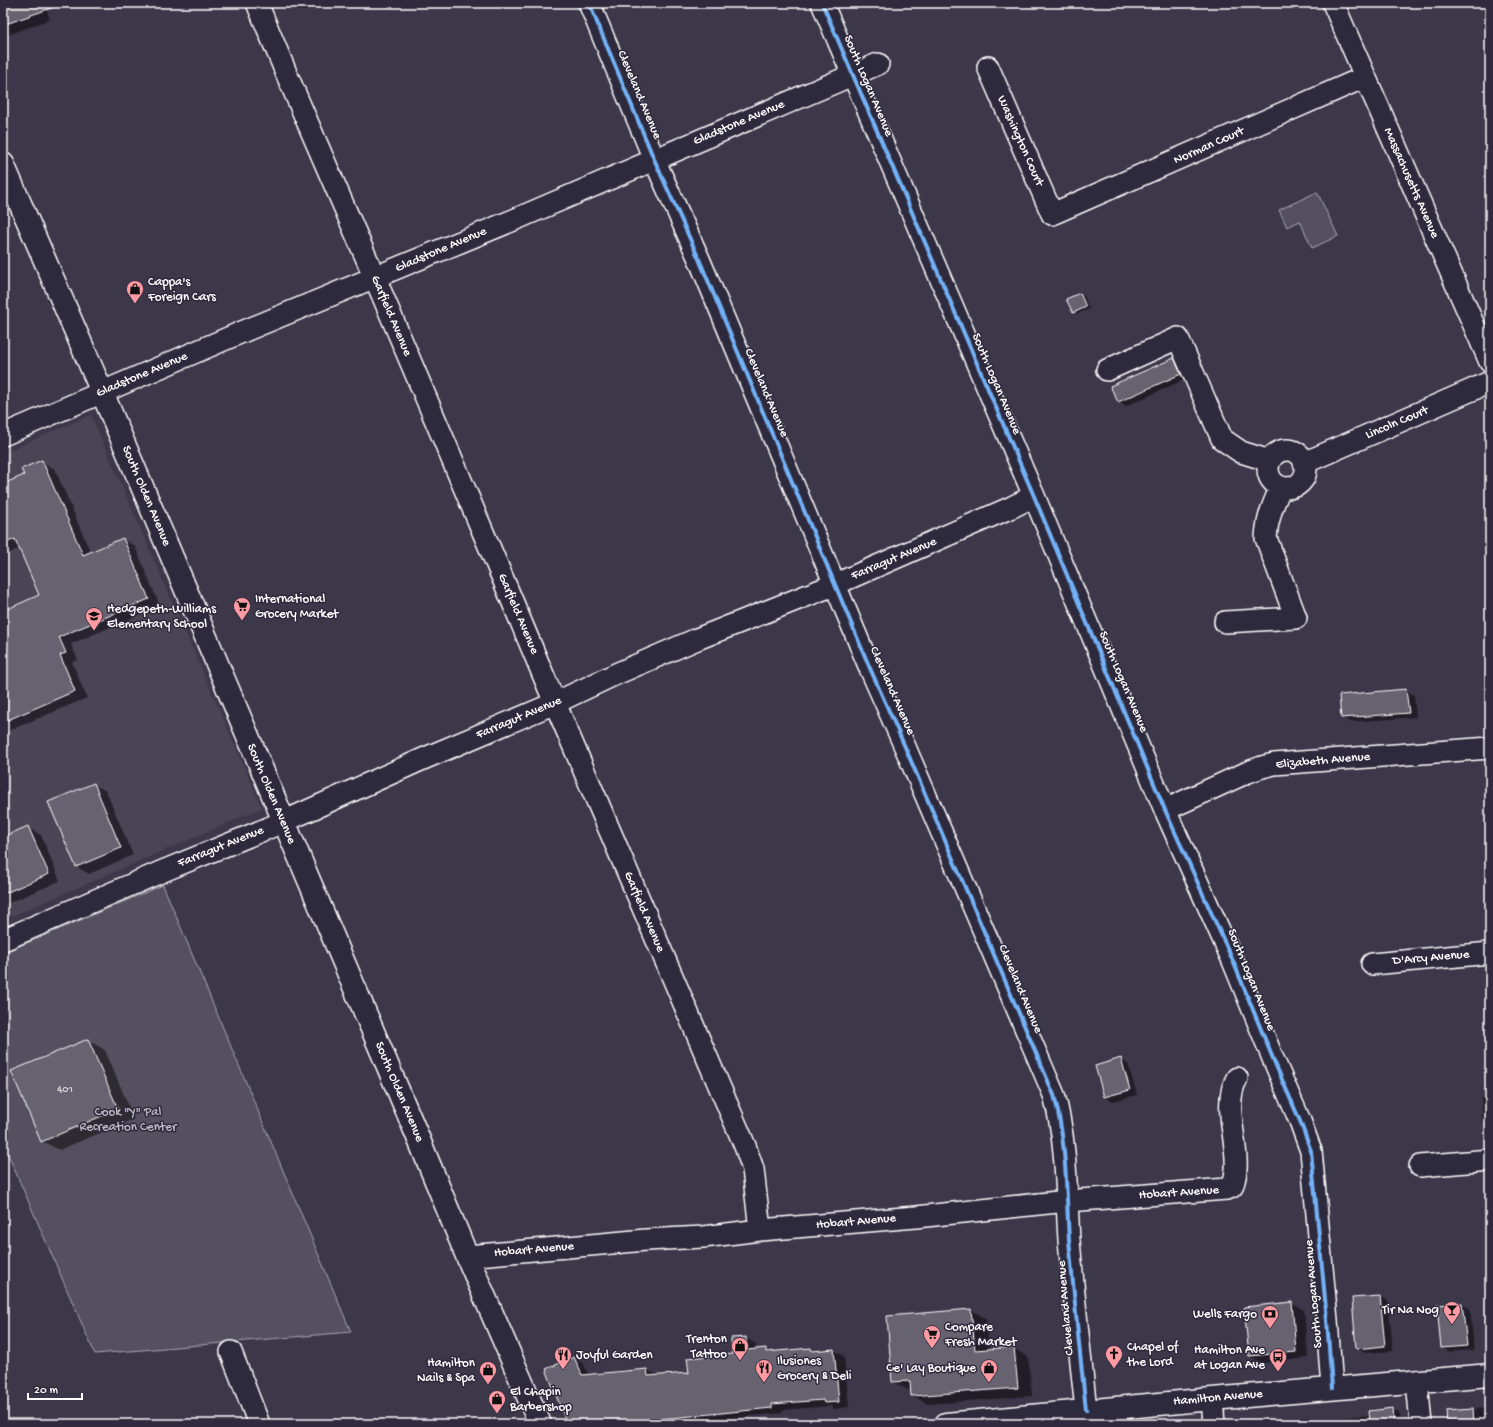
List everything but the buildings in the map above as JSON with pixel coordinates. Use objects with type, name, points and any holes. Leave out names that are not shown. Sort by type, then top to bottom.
[{"type":"main road","name":"South Olden Avenue","points":[[3,164],[102,392],[417,1135],[466,1256],[540,1424]]},
{"type":"main road","name":"Hamilton Avenue","points":[[946,1424],[1007,1421],[1086,1410],[1490,1375]]},
{"type":"street","name":"Garfield Avenue","points":[[257,3],[745,1146],[753,1169],[760,1230]]},
{"type":"street","name":"Cleveland Avenue","points":[[589,3],[654,159],[702,266],[869,666],[905,746],[1054,1095],[1062,1141],[1071,1263],[1086,1410]]},
{"type":"street","name":"South Logan Avenue","points":[[822,3],[852,76],[1034,496],[1165,810],[1233,961],[1300,1121],[1311,1151],[1332,1388]]},
{"type":"street","name":"Massachusetts Avenue","points":[[1333,3],[1490,362]]},
{"type":"street","name":"Gladstone Avenue","points":[[3,435],[878,64]]},
{"type":"street","name":"Washington Court","points":[[988,67],[1052,214]]},
{"type":"street","name":"Norman Court","points":[[1052,214],[1365,77]]},
{"type":"street","points":[[1106,370],[1178,338],[1222,440],[1241,452],[1270,461]]},
{"type":"street","name":"Lincoln Court","points":[[1304,463],[1490,382]]},
{"type":"street","points":[[1279,452],[1294,452],[1300,456],[1304,463],[1305,474],[1299,483],[1294,487],[1281,487],[1271,480],[1268,467],[1270,461],[1279,452]]},
{"type":"street","points":[[1226,622],[1296,618],[1266,538],[1266,526],[1269,513],[1281,487]]},
{"type":"street","name":"Farragut Avenue","points":[[3,940],[163,871],[283,822],[423,759],[555,703],[616,674],[836,584],[1034,496]]},
{"type":"street","name":"Elizabeth Avenue","points":[[1165,810],[1248,772],[1274,764],[1490,748]]},
{"type":"street","name":"D'Arcy Avenue","points":[[1372,964],[1490,953]]},
{"type":"street","name":"Hobart Avenue","points":[[466,1256],[923,1216],[1067,1201],[1227,1189],[1232,1187],[1237,1174],[1231,1104],[1233,1085],[1236,1078]]},
{"type":"street","points":[[1420,1166],[1490,1160]]},
{"type":"street","points":[[231,1352],[259,1424]]},
{"type":"street","points":[[1417,1381],[1421,1424]]},
{"type":"street","points":[[1212,1399],[1214,1424]]},
{"type":"shaded area","name":"Hedgepeth-Williams Elementary School","points":[[91,415],[262,808],[3,920],[3,453]]},
{"type":"green space","points":[[1317,192],[1338,236],[1312,248],[1300,221],[1287,227],[1279,210]]},
{"type":"green space","name":"Cook \"Y\" Pal Recreation Center","points":[[163,885],[351,1332],[95,1354],[3,1143],[3,953]]},
{"type":"cycle path","points":[[589,3],[654,159],[699,259],[869,666],[1054,1095],[1064,1149],[1069,1240],[1086,1410]]},
{"type":"cycle path","points":[[822,3],[1034,496],[1165,810],[1233,961],[1300,1121],[1311,1151],[1332,1388]]},
{"type":"place","name":"Cappa's Foreign Cars","points":[[135,304]]},
{"type":"place","name":"International Grocery Market","points":[[242,621]]},
{"type":"place","name":"Hedgepeth-Williams Elementary School","points":[[94,631]]},
{"type":"place","name":"Tir Na Nog","points":[[1452,1325]]},
{"type":"place","name":"Wells Fargo","points":[[1270,1329]]},
{"type":"place","name":"Compare Fresh Market","points":[[932,1349]]},
{"type":"place","name":"Trenton Tattoo","points":[[740,1361]]},
{"type":"place","name":"Chapel of the Lord","points":[[1114,1369]]},
{"type":"place","name":"Joyful Garden","points":[[563,1370]]},
{"type":"place","name":"Hamilton Ave at Logan Ave","points":[[1278,1372]]},
{"type":"place","name":"Ilusiones Grocery & Deli","points":[[764,1383]]},
{"type":"place","name":"Ce' Lay Boutique","points":[[989,1383]]},
{"type":"place","name":"Hamilton Nails & Spa","points":[[488,1385]]},
{"type":"place","name":"El Chapin Barbershop","points":[[497,1414]]}]
